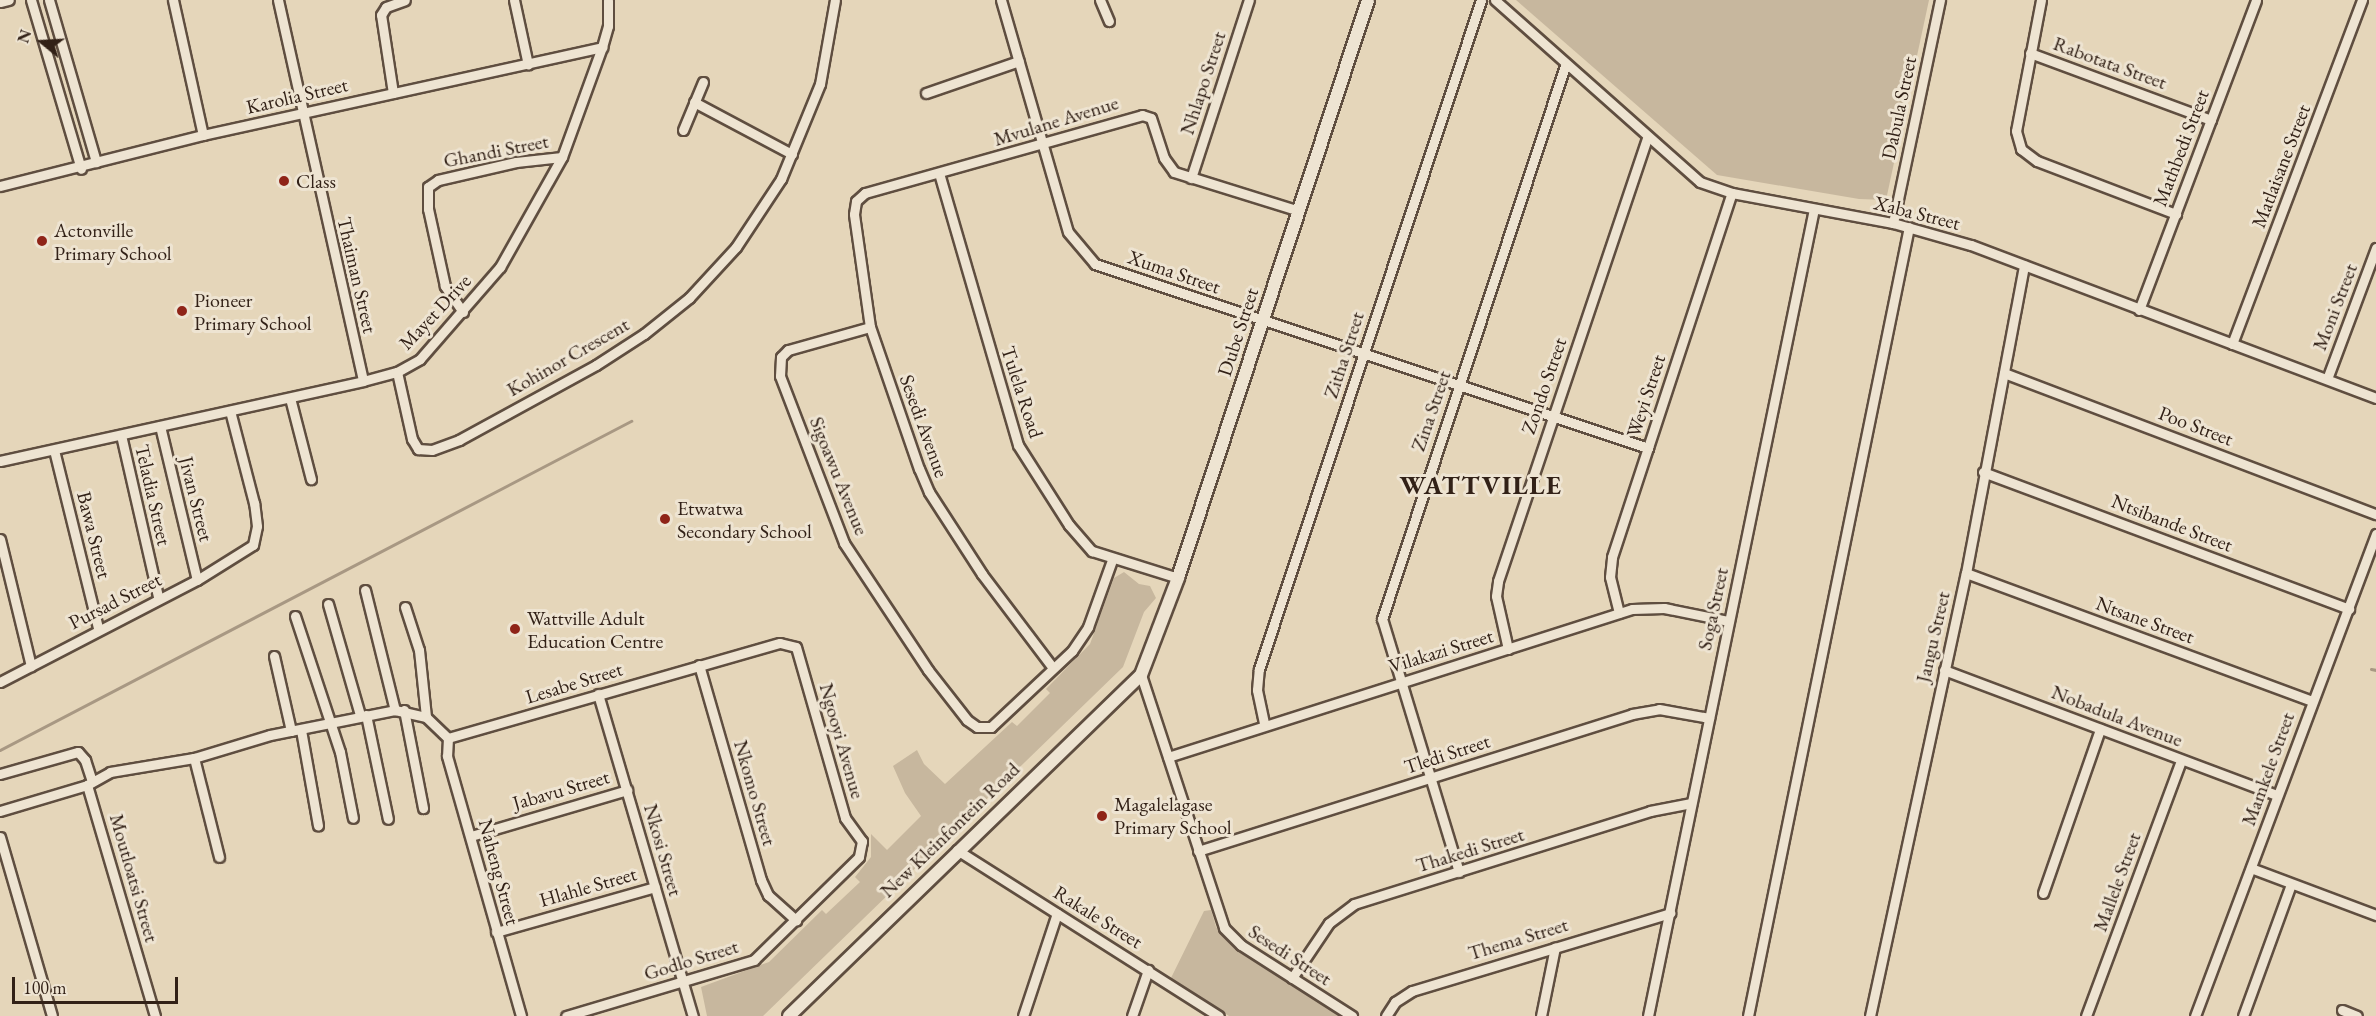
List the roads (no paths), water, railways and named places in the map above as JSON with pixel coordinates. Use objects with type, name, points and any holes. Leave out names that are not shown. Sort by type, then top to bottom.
[{"type":"street","points":[[0,2],[9,0]]},
{"type":"street","points":[[31,0],[81,169]]},
{"type":"street","points":[[49,0],[96,162]]},
{"type":"street","points":[[173,0],[203,135]]},
{"type":"street","name":"Thaiman Street","points":[[278,0],[363,381]]},
{"type":"street","points":[[393,93],[381,15],[386,7],[405,0]]},
{"type":"street","points":[[514,0],[528,64]]},
{"type":"street","name":"Mayet Drive","points":[[0,461],[363,381],[397,372],[428,352],[500,267],[562,157],[602,47],[608,26],[608,0]]},
{"type":"street","name":"Kohinor Crescent","points":[[397,372],[412,439],[418,449],[426,451],[459,440],[587,370],[644,334],[714,273],[765,205],[792,154],[820,84],[835,0]]},
{"type":"street","name":"Xuma Street","points":[[1001,0],[1045,144],[1068,232],[1085,256],[1115,272],[1648,448]]},
{"type":"street","points":[[1100,0],[1109,21]]},
{"type":"street","name":"Nhlapo Street","points":[[1191,178],[1249,0]]},
{"type":"street","name":"Dube Street","points":[[1141,675],[1178,578],[1368,0]]},
{"type":"street","name":"Zitha Street","points":[[1264,723],[1257,690],[1259,669],[1481,0]]},
{"type":"street","name":"Xaba Street","points":[[1495,0],[1565,66],[1700,182],[1732,193],[1909,227],[2024,265],[2376,398]]},
{"type":"street","name":"Dabula Street","points":[[1893,223],[1940,0]]},
{"type":"street","points":[[2041,0],[2016,131],[2025,153],[2176,214]]},
{"type":"street","name":"Mathbedi Street","points":[[2139,310],[2256,0]]},
{"type":"street","name":"Matlaisane Street","points":[[2232,344],[2362,0]]},
{"type":"street","name":"Karolia Street","points":[[0,186],[81,169],[96,162],[203,135],[602,47]]},
{"type":"street","name":"Rabotata Street","points":[[2030,53],[2211,120]]},
{"type":"street","points":[[926,93],[1019,62]]},
{"type":"street","name":"Zina Street","points":[[1459,872],[1383,625],[1383,614],[1565,66]]},
{"type":"street","points":[[683,129],[703,82]]},
{"type":"street","points":[[694,102],[792,154]]},
{"type":"street","name":"Mvulane Avenue","points":[[856,233],[854,206],[865,193],[1147,116],[1169,167],[1191,178],[1299,211]]},
{"type":"street","name":"Zondo Street","points":[[1508,649],[1496,589],[1647,138]]},
{"type":"street","name":"Ghandi Street","points":[[463,312],[445,286],[427,203],[428,187],[438,180],[516,162],[562,157]]},
{"type":"street","name":"Tulela Road","points":[[939,173],[1018,445],[1084,544],[1112,560],[1178,578]]},
{"type":"street","name":"Weyi Street","points":[[1619,613],[1609,569],[1732,193]]},
{"type":"street","name":"Soga Street","points":[[1648,1016],[1814,209]]},
{"type":"street","points":[[1748,1016],[1909,227]]},
{"type":"street","name":"Sesedi Avenue","points":[[856,233],[870,327],[928,492],[982,574],[1053,668]]},
{"type":"street","name":"Moni Street","points":[[2327,379],[2376,248]]},
{"type":"street","name":"Jangu Street","points":[[1870,1016],[1966,573],[1983,472],[2024,265]]},
{"type":"street","name":"Sigoawu Avenue","points":[[870,327],[788,350],[781,357],[780,376],[844,543],[956,709],[972,725],[986,728],[1053,668]]},
{"type":"street","name":"Poo Street","points":[[2004,373],[2376,514]]},
{"type":"street","points":[[290,398],[311,479]]},
{"type":"street","name":"Pursad Street","points":[[0,682],[98,628],[197,580],[247,552],[253,545],[257,526],[230,411]]},
{"type":"street","name":"Jivan Street","points":[[160,426],[197,580]]},
{"type":"street","name":"Teladia Street","points":[[121,435],[159,597]]},
{"type":"street","name":"Bawa Street","points":[[54,450],[98,628]]},
{"type":"street","name":"Ntsibande Street","points":[[1983,472],[2349,609]]},
{"type":"street","name":"Mamkele Street","points":[[2195,1016],[2376,534]]},
{"type":"street","points":[[0,539],[31,666]]},
{"type":"street","points":[[1053,668],[1081,639],[1112,560]]},
{"type":"street","name":"Ntsane Street","points":[[1966,573],[2312,701]]},
{"type":"street","points":[[365,590],[399,710],[423,808]]},
{"type":"street","points":[[328,604],[363,715],[388,819]]},
{"type":"street","points":[[405,607],[419,650],[426,717]]},
{"type":"street","name":"Vilakazi Street","points":[[1168,757],[1264,723],[1619,613],[1651,607],[1728,621]]},
{"type":"street","points":[[295,616],[340,752],[353,818]]},
{"type":"street","name":"Lesabe Street","points":[[448,738],[699,665],[780,644]]},
{"type":"street","name":"Ngooyi Avenue","points":[[780,644],[792,644],[798,653],[845,818],[862,840],[860,857]]},
{"type":"street","points":[[274,656],[296,730],[318,825]]},
{"type":"street","name":"Nkomo Street","points":[[699,665],[761,880],[768,895],[796,920]]},
{"type":"street","name":"Nobadula Avenue","points":[[1944,670],[2277,795]]},
{"type":"street","name":"Sesedi Street","points":[[1141,675],[1224,928],[1241,945],[1352,1016]]},
{"type":"street","name":"New Kleinfontein Road","points":[[789,1016],[957,850],[1141,675]]},
{"type":"street","name":"Nkosi Street","points":[[598,694],[693,1016]]},
{"type":"street","name":"Tledi Street","points":[[1198,851],[1632,714],[1659,709],[1709,718]]},
{"type":"street","points":[[0,811],[89,783],[110,772],[194,758],[296,730],[363,715],[399,710],[426,717],[448,738]]},
{"type":"street","points":[[2043,892],[2100,729]]},
{"type":"street","name":"Naheng Street","points":[[448,738],[447,756],[521,1016]]},
{"type":"street","name":"Moutloatsi Street","points":[[0,774],[78,752],[85,760],[89,783],[155,1016]]},
{"type":"street","points":[[194,758],[219,857]]},
{"type":"street","name":"Mallele Street","points":[[2086,1016],[2181,760]]},
{"type":"street","name":"Jabavu Street","points":[[471,836],[627,790]]},
{"type":"street","name":"Thakedi Street","points":[[1292,978],[1329,922],[1344,909],[1650,812],[1691,803]]},
{"type":"street","points":[[0,837],[51,1016]]},
{"type":"street","name":"Rakale Street","points":[[957,850],[1219,1016]]},
{"type":"street","name":"Godlo Street","points":[[566,1016],[754,960],[860,857]]},
{"type":"street","points":[[2251,868],[2376,915]]},
{"type":"street","points":[[2243,1016],[2291,884]]},
{"type":"street","name":"Hlahle Street","points":[[496,932],[655,887]]},
{"type":"street","points":[[1023,1016],[1057,913]]},
{"type":"street","name":"Thema Street","points":[[1386,1016],[1395,1002],[1412,991],[1670,913]]},
{"type":"street","points":[[1541,1016],[1555,947]]},
{"type":"street","points":[[1132,1016],[1148,970]]},
{"type":"street","points":[[2342,1010],[2357,1016]]},
{"type":"waterway","points":[[0,750],[631,421]]},
{"type":"waterway","points":[[2371,669],[2376,670]]},
{"type":"place","name":"Class","points":[[284,181]]},
{"type":"place","name":"Actonville Primary School","points":[[42,241]]},
{"type":"place","name":"Pioneer Primary School","points":[[182,311]]},
{"type":"place","name":"Etwatwa Secondary School","points":[[665,519]]},
{"type":"place","name":"Wattville Adult Education Centre","points":[[515,629]]},
{"type":"place","name":"Magalelagase Primary School","points":[[1102,816]]},
{"type":"district","name":"WATTVILLE","points":[[1481,486]]}]
